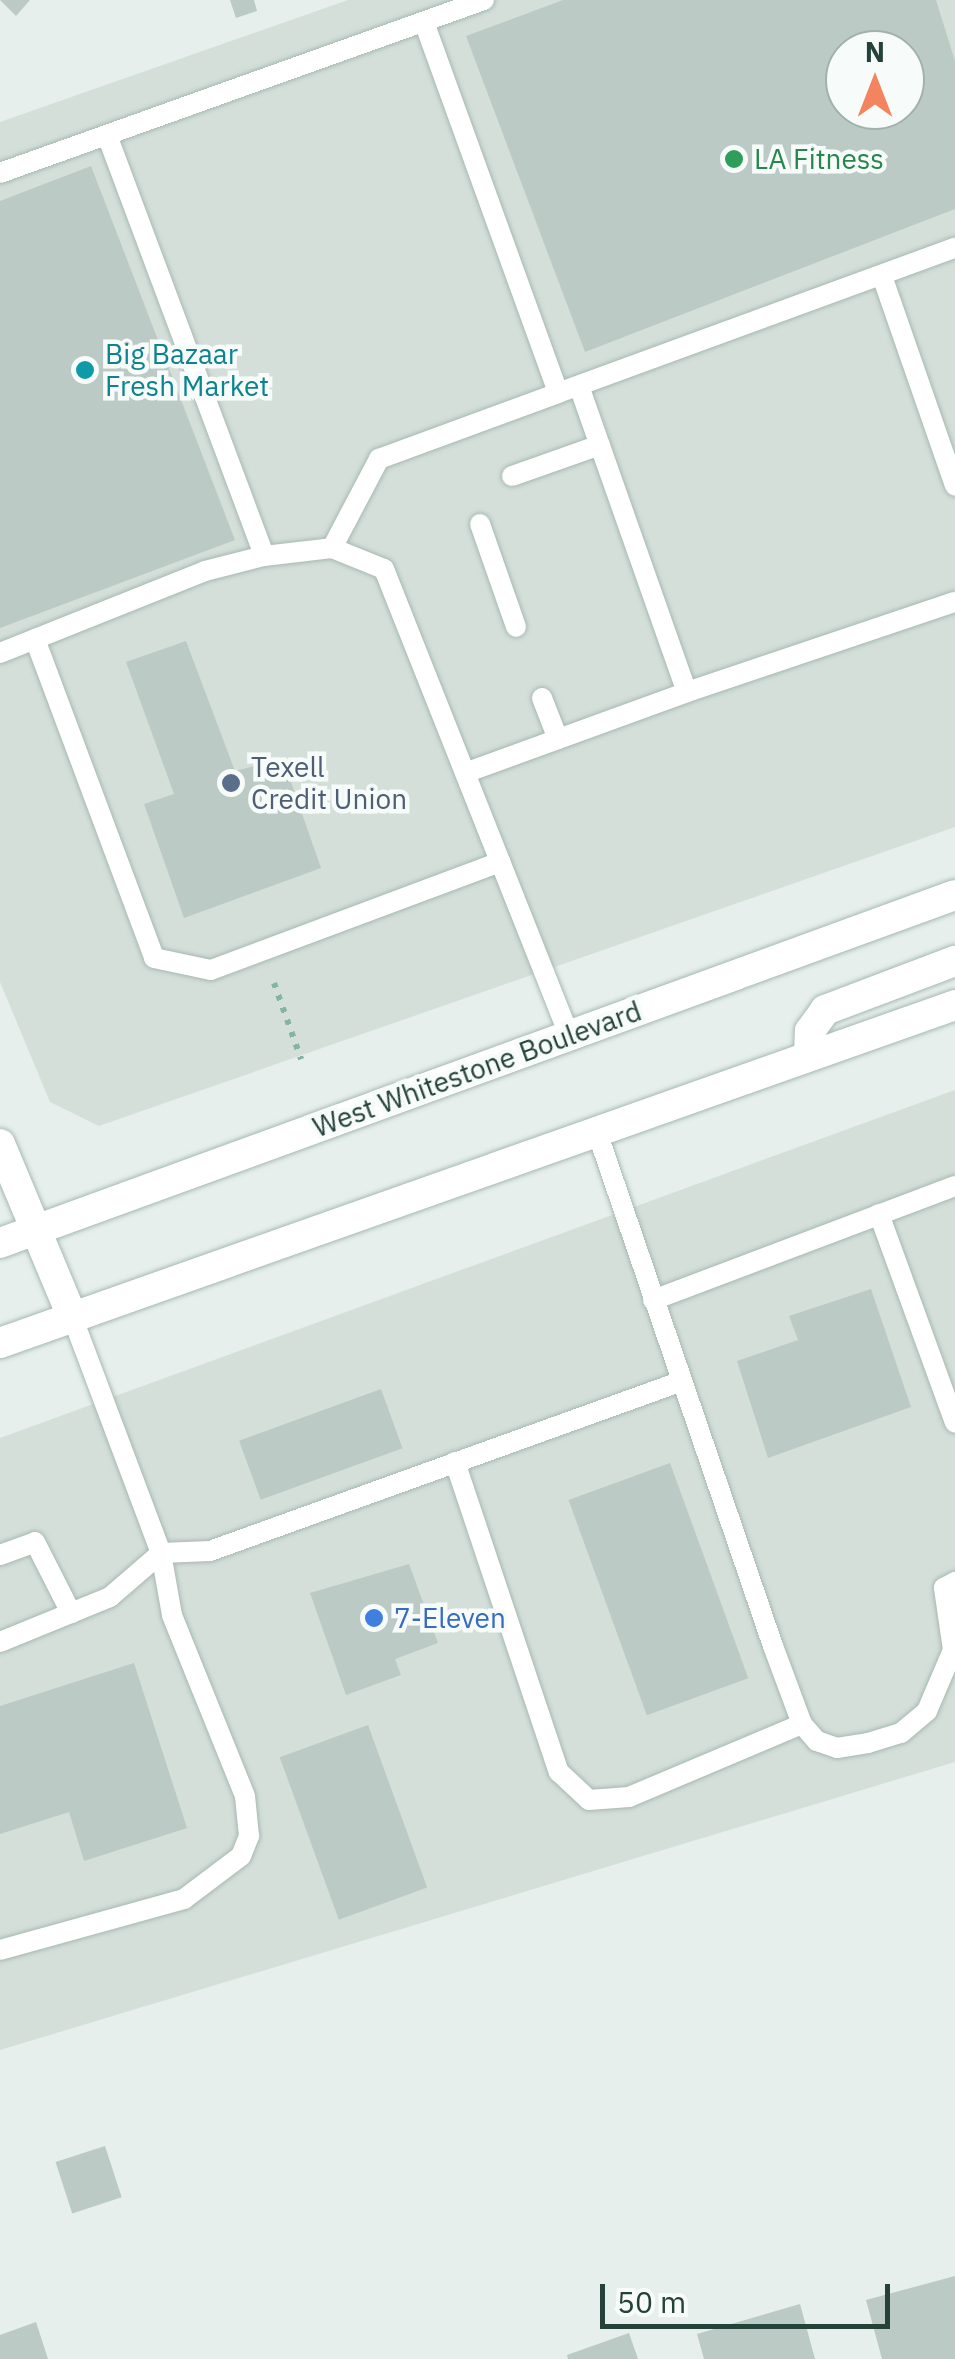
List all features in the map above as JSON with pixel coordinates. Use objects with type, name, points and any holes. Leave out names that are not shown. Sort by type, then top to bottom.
[{"type":"main road","name":"West Whitestone Boulevard","points":[[0,1243],[955,896]]},
{"type":"main road","points":[[809,1056],[810,1032],[826,1010],[955,961]]},
{"type":"main road","points":[[0,1343],[955,1005]]},
{"type":"main road","points":[[0,1144],[72,1316]]},
{"type":"lane","points":[[0,173],[484,0]]},
{"type":"lane","points":[[424,22],[558,393]]},
{"type":"lane","points":[[107,135],[264,556]]},
{"type":"lane","points":[[332,548],[379,460],[955,248]]},
{"type":"lane","points":[[882,276],[955,486]]},
{"type":"lane","points":[[579,386],[687,692]]},
{"type":"lane","points":[[512,476],[600,445]]},
{"type":"lane","points":[[480,524],[516,627]]},
{"type":"lane","points":[[0,653],[205,571],[264,556],[332,548],[384,568],[569,1035]]},
{"type":"lane","points":[[465,773],[687,692],[955,602]]},
{"type":"lane","points":[[34,639],[154,958],[211,970],[500,862]]},
{"type":"lane","points":[[542,698],[558,739]]},
{"type":"lane","points":[[597,1132],[679,1382],[802,1724],[836,1748],[900,1733],[927,1711],[953,1650],[944,1588],[955,1582]]},
{"type":"lane","points":[[653,1300],[955,1186]]},
{"type":"lane","points":[[880,1214],[955,1423]]},
{"type":"lane","points":[[0,1950],[184,1899],[241,1856],[249,1836],[245,1796],[172,1615],[161,1553],[72,1316]]},
{"type":"lane","points":[[0,1642],[110,1597],[161,1553],[210,1551],[679,1382]]},
{"type":"lane","points":[[455,1462],[559,1772],[589,1800],[629,1796],[802,1724]]},
{"type":"lane","points":[[0,1555],[35,1542],[71,1613]]},
{"type":"path","points":[[274,983],[302,1059]]},
{"type":"shaded area","points":[[348,0],[955,0],[955,827],[99,1126],[50,1102],[0,982],[0,122]]},
{"type":"shaded area","points":[[955,1090],[955,1762],[0,2050],[0,1438]]},
{"type":"building","points":[[0,0],[30,0],[16,16]]},
{"type":"building","points":[[230,0],[254,0],[257,11],[236,18]]},
{"type":"building","name":"LA Fitness","points":[[563,0],[936,0],[955,61],[955,209],[585,352],[466,36]]},
{"type":"building","name":"Big Bazaar Fresh Market","points":[[91,166],[235,540],[0,628],[0,201]]},
{"type":"building","name":"Texell Credit Union","points":[[186,641],[235,771],[283,759],[321,868],[184,918],[144,804],[174,794],[126,662]]},
{"type":"building","points":[[871,1289],[911,1407],[768,1458],[737,1361],[798,1340],[789,1316]]},
{"type":"building","points":[[381,1389],[403,1448],[261,1500],[239,1441]]},
{"type":"building","points":[[670,1463],[748,1678],[647,1715],[569,1500]]},
{"type":"building","name":"7-Eleven","points":[[409,1564],[438,1643],[395,1659],[401,1675],[346,1695],[310,1593]]},
{"type":"building","points":[[134,1663],[187,1828],[84,1861],[69,1812],[0,1834],[0,1706]]},
{"type":"building","points":[[368,1725],[427,1888],[339,1920],[280,1757]]},
{"type":"building","points":[[105,2146],[122,2197],[72,2213],[56,2162]]},
{"type":"building","points":[[955,2276],[955,2359],[882,2359],[866,2300]]},
{"type":"building","points":[[800,2304],[815,2359],[704,2359],[697,2334]]},
{"type":"building","points":[[36,2322],[48,2359],[0,2359],[0,2335]]},
{"type":"building","points":[[629,2333],[638,2359],[568,2359],[567,2355]]},
{"type":"place","name":"LA Fitness","points":[[734,159]]},
{"type":"place","name":"Big Bazaar Fresh Market","points":[[85,370]]},
{"type":"place","name":"Texell Credit Union","points":[[231,783]]},
{"type":"place","name":"7-Eleven","points":[[374,1618]]}]
